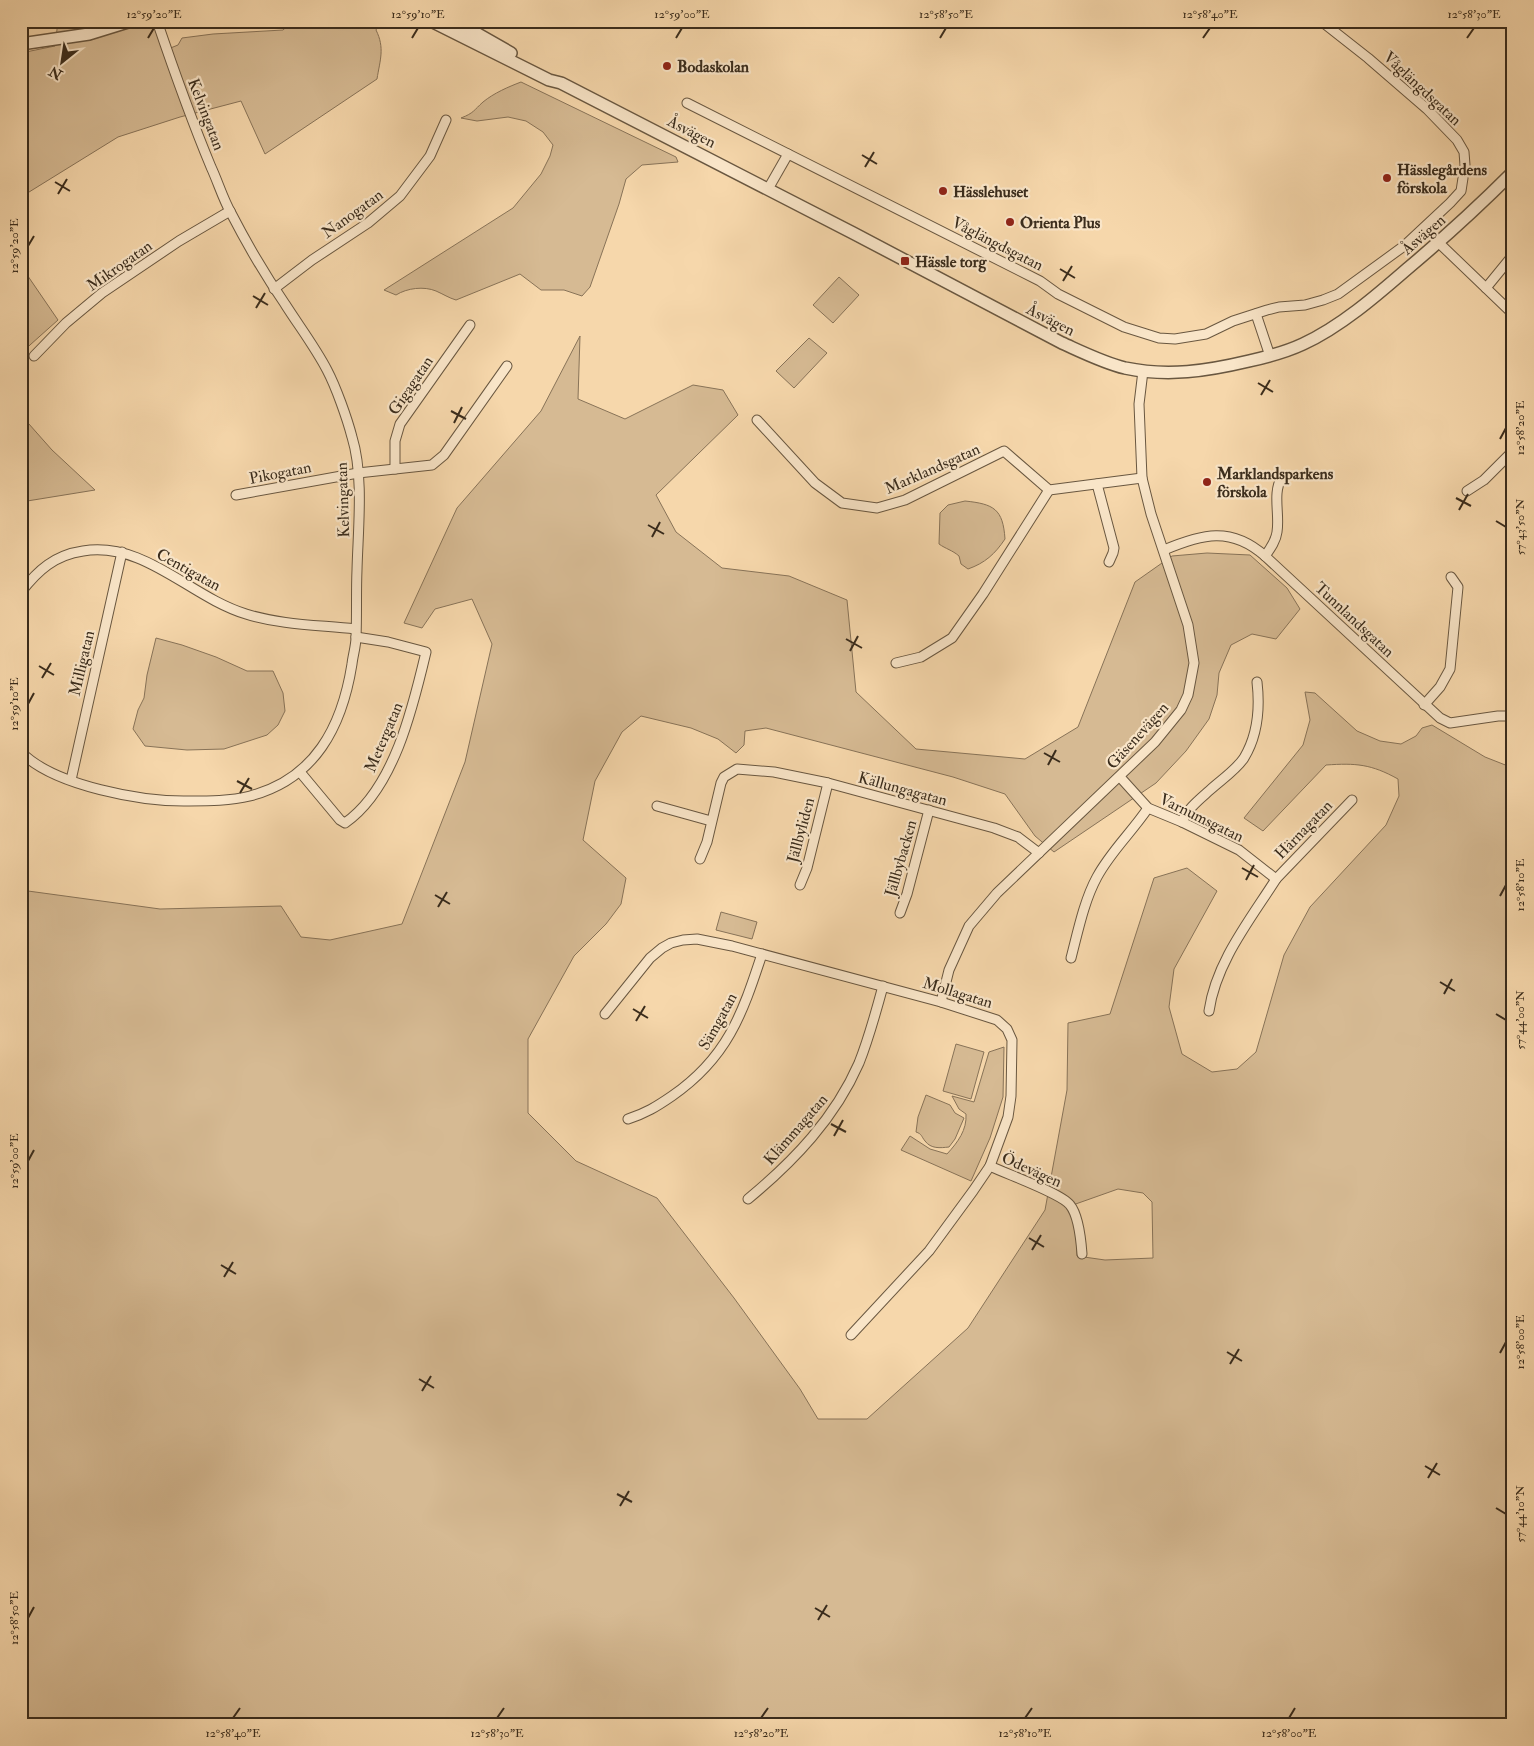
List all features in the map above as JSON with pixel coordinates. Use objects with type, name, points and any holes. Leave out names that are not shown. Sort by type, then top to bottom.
[{"type":"street","points":[[21,44],[89,34],[131,21]]},
{"type":"street","name":"Kelvingatan","points":[[71,780],[136,797],[180,801],[212,801],[240,798],[267,791],[289,780],[300,772],[321,748],[338,716],[348,687],[356,633],[358,472],[353,438],[326,367],[274,289],[230,211],[190,117],[157,21]]},
{"type":"street","name":"Åsvägen","points":[[431,21],[550,80],[561,83],[1062,343],[1124,368],[1143,371],[1201,372],[1270,356],[1305,344],[1379,294],[1438,243],[1513,172]]},
{"type":"street","name":"Åsvägen","points":[[455,21],[553,75],[561,83]]},
{"type":"street","name":"Våglängdsgatan","points":[[687,103],[1040,281],[1058,294],[1124,327],[1159,338],[1192,338],[1206,334],[1233,321],[1256,314],[1279,308],[1305,305],[1338,294],[1404,246],[1461,190],[1464,178],[1464,152],[1457,140],[1368,58],[1322,21]]},
{"type":"street","name":"Nanogatan","points":[[274,289],[312,260],[368,223],[400,196],[430,156],[446,120]]},
{"type":"street","points":[[768,189],[788,154]]},
{"type":"street","name":"Mikrogatan","points":[[34,356],[66,322],[102,294],[179,241],[230,211]]},
{"type":"street","points":[[1438,243],[1513,314]]},
{"type":"street","points":[[1486,288],[1513,255]]},
{"type":"street","points":[[1256,314],[1270,356]]},
{"type":"street","name":"Gigagatan","points":[[395,469],[395,441],[400,424],[470,325]]},
{"type":"street","name":"Pikogatan","points":[[236,495],[358,472],[432,465],[444,455],[507,366]]},
{"type":"street","name":"Gäsenevägen","points":[[940,1002],[949,970],[969,926],[997,893],[1120,777],[1168,727],[1181,710],[1188,695],[1194,663],[1188,626],[1142,478],[1139,404],[1143,371]]},
{"type":"street","name":"Marklandsgatan","points":[[757,420],[815,483],[842,503],[877,508],[905,500],[1004,451],[1049,490]]},
{"type":"street","points":[[1467,491],[1484,480],[1513,451]]},
{"type":"street","points":[[1265,556],[1273,544],[1277,533],[1278,484],[1282,477]]},
{"type":"street","points":[[896,663],[921,657],[952,638],[986,591],[1049,490],[1142,478]]},
{"type":"street","points":[[1097,484],[1114,548],[1108,562]]},
{"type":"street","name":"Tunnlandsgatan","points":[[1164,550],[1206,536],[1215,535],[1238,538],[1265,556],[1440,718],[1450,723],[1498,716],[1513,716]]},
{"type":"street","name":"Centigatan","points":[[21,592],[41,569],[57,559],[74,552],[108,549],[145,561],[210,598],[245,614],[276,621],[356,633]]},
{"type":"street","name":"Milligatan","points":[[71,780],[122,552]]},
{"type":"street","points":[[1424,705],[1440,687],[1450,669],[1458,587],[1451,577]]},
{"type":"street","name":"Metergatan","points":[[300,772],[340,820],[345,823],[370,800],[400,745],[415,700],[426,652],[356,633]]},
{"type":"street","points":[[1182,822],[1202,797],[1244,758],[1255,734],[1259,702],[1257,682]]},
{"type":"street","points":[[21,752],[46,770],[71,780]]},
{"type":"street","name":"Källungagatan","points":[[711,821],[724,777],[737,769],[753,769],[828,783],[1008,833],[1027,843],[1040,853]]},
{"type":"street","name":"Varnumsgatan","points":[[1120,777],[1148,808],[1182,822],[1239,850],[1276,879]]},
{"type":"street","name":"Jällbyliden","points":[[800,885],[828,783]]},
{"type":"street","name":"Härnagatan","points":[[1276,879],[1352,800]]},
{"type":"street","points":[[657,806],[711,821],[700,859]]},
{"type":"street","points":[[1071,958],[1091,890],[1097,877],[1109,858],[1148,808]]},
{"type":"street","name":"Jällbybacken","points":[[900,913],[907,894],[929,810]]},
{"type":"street","points":[[1209,1011],[1211,996],[1218,974],[1276,879]]},
{"type":"street","name":"Mollagatan","points":[[605,1014],[650,958],[662,948],[672,943],[697,939],[732,946],[940,1002],[997,1020],[1007,1029],[1012,1040],[1011,1096],[1008,1117],[990,1166],[974,1191],[929,1251],[851,1335]]},
{"type":"street","name":"Sämgatan","points":[[628,1119],[647,1113],[689,1084],[716,1057],[748,1000],[762,954]]},
{"type":"street","name":"Klämmagatan","points":[[748,1199],[776,1176],[810,1139],[839,1101],[866,1045],[883,986]]},
{"type":"street","name":"Ödevägen","points":[[990,1166],[1056,1195],[1070,1205],[1080,1229],[1082,1254]]},
{"type":"shaded area","points":[[58,21],[154,21],[163,51],[178,45],[182,38],[213,34],[283,30],[293,21],[380,21],[376,30],[381,48],[380,60],[377,79],[265,154],[241,101],[180,117],[118,137],[21,197],[21,53],[55,46]]},
{"type":"shaded area","points":[[521,82],[676,157],[678,162],[642,165],[626,179],[590,287],[582,296],[564,290],[541,290],[520,274],[456,300],[436,291],[421,288],[410,289],[396,295],[384,290],[513,208],[541,174],[553,145],[543,132],[526,121],[508,117],[477,121],[461,118],[471,113],[492,96]]},
{"type":"shaded area","points":[[21,266],[58,320],[21,353]]},
{"type":"shaded area","points":[[839,277],[859,295],[833,323],[813,305]]},
{"type":"shaded area","points":[[580,336],[578,399],[625,419],[693,385],[723,390],[738,415],[656,495],[676,532],[722,568],[789,576],[847,600],[856,692],[916,749],[1025,759],[1078,727],[1135,582],[1172,556],[1207,553],[1250,555],[1287,588],[1300,609],[1276,639],[1252,634],[1231,645],[1219,673],[1217,695],[1209,719],[1186,751],[1156,783],[1054,852],[1035,836],[1005,794],[953,777],[766,728],[745,731],[744,745],[736,753],[718,739],[691,728],[641,716],[622,732],[595,781],[583,840],[626,878],[621,904],[606,924],[574,956],[528,1039],[528,1113],[576,1161],[657,1198],[734,1298],[800,1389],[818,1419],[867,1419],[968,1328],[1045,1210],[1067,1090],[1068,1023],[1110,1014],[1154,878],[1187,868],[1217,891],[1174,969],[1169,1007],[1182,1054],[1212,1072],[1237,1069],[1256,1052],[1284,955],[1310,907],[1386,825],[1399,796],[1398,779],[1380,770],[1346,764],[1326,765],[1263,831],[1244,818],[1303,745],[1310,720],[1305,692],[1315,693],[1357,731],[1380,741],[1401,744],[1416,736],[1422,728],[1432,725],[1485,757],[1513,768],[1513,1725],[21,1725],[21,886],[28,891],[160,909],[281,906],[301,937],[330,940],[402,924],[465,762],[492,644],[472,599],[435,609],[422,628],[404,623],[457,508],[541,411]],"holes":[[[1118,1189],[1143,1193],[1152,1202],[1153,1258],[1105,1260],[1077,1256],[1077,1232],[1070,1206]]]},
{"type":"shaded area","points":[[809,338],[827,353],[794,388],[776,371]]},
{"type":"shaded area","points":[[21,415],[52,450],[95,490],[21,502]]},
{"type":"shaded area","points":[[965,501],[990,506],[995,510],[1002,521],[1005,539],[989,557],[980,564],[968,569],[961,564],[959,556],[939,544],[940,513],[948,505]]},
{"type":"shaded area","points":[[156,638],[216,657],[247,671],[273,671],[283,693],[285,711],[278,725],[267,735],[224,749],[187,750],[145,746],[133,729],[138,710],[144,698],[147,675]]},
{"type":"shaded area","points":[[721,912],[757,922],[752,939],[716,930]]},
{"type":"shaded area","points":[[956,1044],[984,1052],[971,1099],[943,1091]]},
{"type":"shaded area","points":[[1004,1047],[1003,1097],[990,1138],[971,1181],[901,1150],[910,1136],[930,1149],[947,1154],[961,1136],[966,1120],[966,1114],[959,1109],[952,1096],[974,1102],[989,1052]]},
{"type":"shaded area","points":[[926,1095],[950,1105],[955,1113],[964,1118],[955,1139],[949,1147],[933,1147],[916,1132],[918,1117]]},
{"type":"place","name":"Bodaskolan","points":[[667,66]]},
{"type":"place","name":"Hässlegårdens förskola","points":[[1387,178]]},
{"type":"place","name":"Hässlehuset","points":[[943,191]]},
{"type":"place","name":"Orienta Plus","points":[[1010,222]]},
{"type":"place","name":"Hässle torg","points":[[905,261]]},
{"type":"place","name":"Marklandsparkens förskola","points":[[1207,482]]}]
